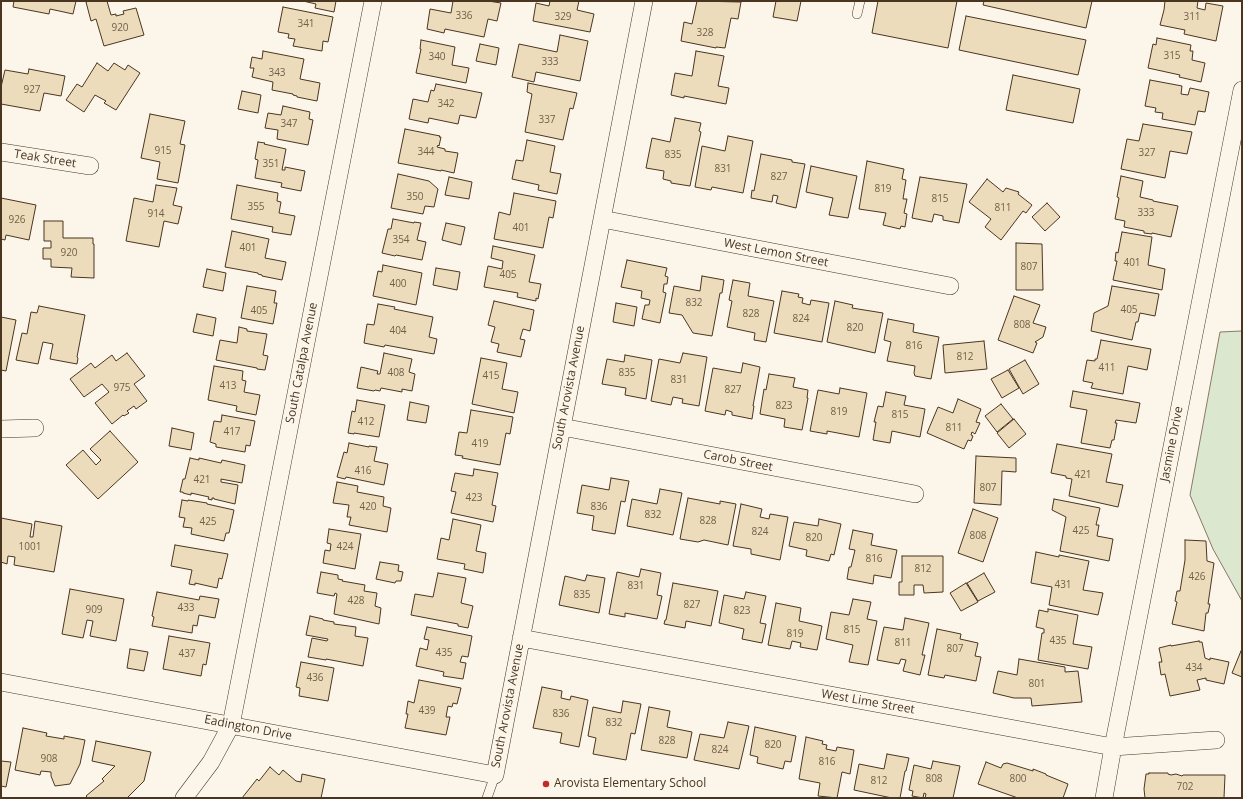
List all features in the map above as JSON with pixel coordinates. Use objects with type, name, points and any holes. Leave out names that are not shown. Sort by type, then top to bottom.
[{"type":"street","name":"South Catalpa Avenue","points":[[184,798],[211,762],[231,725],[373,1]]},
{"type":"street","name":"South Arovista Avenue","points":[[495,775],[644,1]]},
{"type":"street","name":"Jasmine Drive","points":[[1104,798],[1242,90]]},
{"type":"street","name":"Teak Street","points":[[1,152],[90,166]]},
{"type":"street","name":"West Lemon Street","points":[[602,219],[950,286]]},
{"type":"street","name":"Carob Street","points":[[562,427],[915,494]]},
{"type":"street","points":[[1,429],[34,428]]},
{"type":"street","name":"West Lime Street","points":[[521,638],[1113,747],[1216,740]]},
{"type":"street","name":"Eadington Drive","points":[[1,682],[495,775]]},
{"type":"lane","points":[[857,14],[860,1]]},
{"type":"lane","points":[[487,798],[495,775]]},
{"type":"green space","points":[[1242,331],[1242,601],[1213,549],[1190,495],[1220,332]]},
{"type":"building","points":[[14,1],[76,1],[73,14],[50,9],[49,14],[13,7]]},
{"type":"building","points":[[107,1],[111,15],[116,14],[116,16],[124,14],[123,11],[136,8],[144,35],[104,46],[96,19],[91,21],[86,2]]},
{"type":"building","points":[[303,1],[336,1],[334,12],[315,8],[316,4]]},
{"type":"building","points":[[453,1],[488,1],[501,3],[497,21],[488,19],[484,37],[445,29],[444,33],[427,29],[430,9],[451,13]]},
{"type":"building","points":[[550,1],[579,1],[577,10],[594,14],[590,32],[533,21],[536,3],[549,6]]},
{"type":"building","points":[[697,1],[741,2],[738,19],[731,18],[725,48],[716,48],[681,41],[684,22],[692,24]]},
{"type":"building","points":[[776,1],[801,1],[797,21],[773,17]]},
{"type":"building","points":[[878,1],[957,1],[948,48],[872,33]]},
{"type":"building","points":[[984,1],[1092,1],[1086,28],[983,5]]},
{"type":"building","points":[[1165,1],[1198,1],[1197,8],[1205,10],[1206,3],[1223,6],[1216,41],[1184,34],[1185,30],[1160,25]]},
{"type":"building","points":[[283,7],[333,17],[328,42],[323,41],[322,51],[293,46],[295,39],[288,38],[289,34],[278,32]]},
{"type":"building","points":[[966,16],[1086,40],[1078,75],[959,50]]},
{"type":"building","points":[[560,35],[588,41],[580,81],[536,72],[534,82],[512,77],[519,44],[557,52]]},
{"type":"building","points":[[1157,38],[1191,45],[1190,51],[1193,51],[1192,60],[1205,63],[1201,82],[1179,77],[1180,75],[1148,68],[1153,44],[1156,45]]},
{"type":"building","points":[[421,40],[455,47],[452,65],[469,68],[466,83],[416,73],[421,49]]},
{"type":"building","points":[[480,44],[499,48],[496,65],[476,61]]},
{"type":"building","points":[[263,51],[304,59],[300,79],[320,83],[317,101],[272,90],[273,82],[252,77],[254,68],[250,68],[252,57],[262,59]]},
{"type":"building","points":[[696,51],[724,56],[718,86],[729,88],[726,104],[671,95],[675,73],[692,76]]},
{"type":"building","points":[[97,63],[108,71],[114,63],[125,70],[128,65],[140,73],[116,110],[104,103],[106,101],[95,95],[84,112],[66,100],[77,84],[82,87]]},
{"type":"building","points":[[29,69],[65,76],[61,96],[44,93],[40,111],[1,104],[1,87],[5,70],[28,74]]},
{"type":"building","points":[[1013,75],[1080,89],[1073,123],[1006,110]]},
{"type":"building","points":[[1150,80],[1182,86],[1181,94],[1188,95],[1190,88],[1209,92],[1205,112],[1198,111],[1195,125],[1162,119],[1163,113],[1155,112],[1156,108],[1145,106]]},
{"type":"building","points":[[528,83],[577,93],[573,109],[570,108],[563,140],[525,132],[532,94],[527,92]]},
{"type":"building","points":[[436,84],[482,93],[476,118],[460,115],[458,124],[429,118],[428,123],[409,119],[413,99],[428,102],[431,90],[434,91]]},
{"type":"building","points":[[242,91],[261,95],[258,113],[238,109]]},
{"type":"building","points":[[283,106],[310,112],[309,119],[313,120],[308,145],[277,139],[278,130],[265,128],[268,113],[281,115]]},
{"type":"building","points":[[150,114],[185,121],[180,144],[185,145],[178,183],[157,179],[160,162],[141,158]]},
{"type":"building","points":[[675,118],[701,123],[699,131],[701,132],[690,186],[671,183],[671,181],[663,179],[664,171],[646,168],[652,138],[670,142]]},
{"type":"building","points":[[1143,124],[1192,132],[1187,154],[1170,151],[1165,178],[1121,169],[1127,139],[1139,141]]},
{"type":"building","points":[[405,129],[440,136],[439,146],[438,145],[437,147],[445,149],[445,151],[458,153],[454,173],[398,163]]},
{"type":"building","points":[[728,136],[753,141],[743,193],[712,187],[711,190],[695,187],[702,146],[725,151]]},
{"type":"building","points":[[527,140],[555,146],[550,172],[561,174],[557,194],[538,190],[539,185],[512,179],[516,160],[523,161]]},
{"type":"building","points":[[258,142],[286,149],[282,170],[285,170],[285,167],[305,171],[301,191],[281,187],[282,183],[255,178],[258,160],[255,159]]},
{"type":"building","points":[[761,154],[805,164],[796,208],[776,203],[778,196],[773,195],[772,202],[751,198],[752,190],[754,191]]},
{"type":"building","points":[[867,161],[904,169],[902,179],[906,180],[903,199],[907,199],[904,213],[907,214],[905,227],[901,226],[900,229],[883,225],[886,213],[859,209]]},
{"type":"building","points":[[811,166],[857,176],[848,218],[829,215],[833,198],[806,192]]},
{"type":"building","points":[[398,174],[429,181],[438,189],[434,207],[425,206],[423,214],[391,208]]},
{"type":"building","points":[[1121,176],[1143,181],[1140,197],[1178,206],[1171,237],[1144,233],[1144,231],[1124,227],[1125,221],[1115,219]]},
{"type":"building","points":[[449,177],[472,182],[469,199],[445,195]]},
{"type":"building","points":[[920,177],[967,184],[959,223],[943,220],[943,216],[934,214],[932,222],[912,218]]},
{"type":"building","points":[[987,179],[1003,192],[1006,188],[1019,192],[1018,194],[1032,205],[1026,213],[1023,211],[1001,240],[985,227],[991,219],[969,202]]},
{"type":"building","points":[[156,185],[177,188],[173,205],[182,207],[178,224],[164,221],[159,247],[126,241],[134,198],[153,202]]},
{"type":"building","points":[[237,185],[278,193],[277,201],[281,202],[279,213],[295,216],[291,235],[272,232],[273,227],[231,219]]},
{"type":"building","points":[[514,193],[556,201],[553,218],[549,217],[543,248],[494,239],[499,212],[510,215]]},
{"type":"building","points":[[1,198],[36,205],[29,240],[6,235],[5,240],[1,239]]},
{"type":"building","points":[[1047,203],[1060,217],[1045,231],[1032,217]]},
{"type":"building","points":[[393,219],[421,223],[417,240],[426,242],[422,260],[382,253],[388,229],[391,229]]},
{"type":"building","points":[[44,221],[63,221],[63,238],[93,238],[94,278],[71,277],[72,268],[51,267],[51,259],[43,259],[43,248],[51,248],[51,241],[44,241]]},
{"type":"building","points":[[446,223],[465,227],[461,245],[442,240]]},
{"type":"building","points":[[232,231],[269,239],[265,258],[286,262],[282,280],[262,276],[258,273],[225,267]]},
{"type":"building","points":[[1122,232],[1152,237],[1148,265],[1165,269],[1162,290],[1113,280],[1117,261],[1115,261],[1116,252],[1118,253]]},
{"type":"building","points":[[1016,243],[1042,244],[1043,290],[1016,290]]},
{"type":"building","points":[[493,246],[535,255],[529,282],[541,284],[538,299],[536,298],[536,301],[517,297],[518,293],[484,287],[488,266],[502,269],[503,261],[491,258]]},
{"type":"building","points":[[627,260],[667,268],[665,276],[668,277],[667,284],[664,284],[663,292],[666,293],[660,323],[642,319],[645,305],[649,305],[650,300],[641,298],[642,291],[621,287]]},
{"type":"building","points":[[383,265],[422,273],[416,305],[373,296],[378,271],[382,272]]},
{"type":"building","points":[[436,268],[460,272],[457,290],[433,285]]},
{"type":"building","points":[[207,269],[226,273],[223,291],[203,287]]},
{"type":"building","points":[[702,276],[724,280],[712,336],[693,333],[682,315],[669,313],[674,286],[700,291]]},
{"type":"building","points":[[733,280],[750,283],[748,296],[774,301],[766,342],[754,340],[755,333],[727,327],[732,301],[729,300]]},
{"type":"building","points":[[247,286],[276,291],[274,303],[277,303],[273,324],[241,318]]},
{"type":"building","points":[[1112,286],[1159,294],[1155,316],[1140,313],[1138,322],[1136,322],[1132,340],[1091,331],[1094,313],[1108,306]]},
{"type":"building","points":[[782,291],[799,294],[798,297],[803,298],[802,303],[810,305],[811,300],[829,303],[822,342],[774,333]]},
{"type":"building","points":[[1014,296],[1040,305],[1033,323],[1046,327],[1043,337],[1035,342],[1037,343],[1033,353],[998,340]]},
{"type":"building","points":[[494,301],[534,310],[530,331],[523,329],[520,339],[525,340],[521,357],[497,352],[499,344],[491,342],[495,327],[488,325]]},
{"type":"building","points":[[835,301],[853,305],[852,308],[883,313],[875,353],[827,342]]},
{"type":"building","points":[[616,303],[637,307],[634,326],[613,322]]},
{"type":"building","points":[[378,304],[433,317],[429,337],[437,339],[434,354],[385,345],[384,347],[364,343],[367,324],[374,325]]},
{"type":"building","points":[[39,306],[85,315],[77,364],[50,359],[53,344],[43,342],[38,364],[16,360],[22,333],[27,334],[31,312],[37,313]]},
{"type":"building","points":[[197,314],[216,318],[213,336],[193,332]]},
{"type":"building","points":[[1,317],[16,320],[6,371],[1,370]]},
{"type":"building","points":[[888,319],[914,324],[913,332],[939,337],[931,379],[915,376],[915,366],[887,361],[891,342],[884,340]]},
{"type":"building","points":[[239,327],[247,329],[247,331],[267,334],[263,355],[268,356],[265,370],[216,360],[220,340],[237,343]]},
{"type":"building","points":[[1101,340],[1151,349],[1147,370],[1128,366],[1123,394],[1091,388],[1093,383],[1083,381],[1087,360],[1095,361],[1095,359],[1097,359]]},
{"type":"building","points":[[984,341],[987,369],[945,373],[943,345]]},
{"type":"building","points":[[127,353],[145,376],[134,384],[147,401],[136,409],[134,406],[127,411],[129,413],[124,416],[123,415],[112,424],[95,403],[109,392],[102,384],[84,397],[70,379],[91,363],[95,368],[112,355],[116,361]]},
{"type":"building","points":[[384,353],[412,359],[409,372],[415,374],[412,391],[402,389],[402,392],[381,388],[380,391],[374,391],[357,388],[361,367],[378,371],[377,374],[380,374]]},
{"type":"building","points":[[683,353],[707,357],[699,406],[682,403],[683,399],[673,397],[671,405],[651,401],[659,359],[680,363]]},
{"type":"building","points":[[625,355],[652,360],[646,399],[625,395],[626,388],[602,384],[607,359],[624,362]]},
{"type":"building","points":[[481,358],[507,363],[502,389],[518,392],[514,413],[472,404]]},
{"type":"building","points":[[1025,360],[1039,384],[1023,394],[1009,369]]},
{"type":"building","points":[[743,363],[760,367],[752,419],[732,415],[732,412],[726,410],[725,415],[705,411],[713,368],[741,373]]},
{"type":"building","points":[[214,366],[243,371],[242,380],[246,381],[244,392],[260,395],[256,415],[236,411],[237,406],[208,400]]},
{"type":"building","points":[[1008,370],[1019,388],[1002,398],[991,379]]},
{"type":"building","points":[[769,374],[795,378],[793,387],[808,390],[802,430],[784,427],[785,419],[760,414],[764,389],[766,390]]},
{"type":"building","points":[[840,388],[867,393],[859,437],[827,431],[827,434],[810,431],[818,390],[839,394]]},
{"type":"building","points":[[1073,391],[1140,403],[1136,423],[1116,420],[1115,423],[1117,423],[1114,440],[1112,440],[1110,448],[1081,443],[1087,410],[1070,407]]},
{"type":"building","points":[[886,392],[906,396],[904,405],[925,409],[920,437],[892,431],[890,443],[873,440],[876,422],[874,422],[878,406],[883,407]]},
{"type":"building","points":[[958,399],[981,409],[976,422],[980,423],[975,434],[972,432],[971,435],[973,436],[971,441],[968,440],[964,449],[927,433],[938,407],[953,413]]},
{"type":"building","points":[[357,400],[385,405],[379,437],[348,433],[352,411],[355,412]]},
{"type":"building","points":[[410,402],[429,406],[426,423],[407,420]]},
{"type":"building","points":[[1001,404],[1013,419],[997,432],[985,416]]},
{"type":"building","points":[[471,410],[513,417],[510,434],[506,433],[500,465],[462,458],[463,456],[455,455],[459,432],[467,433]]},
{"type":"building","points":[[222,415],[255,421],[250,446],[246,445],[245,452],[216,447],[216,444],[210,442],[214,421],[221,422]]},
{"type":"building","points":[[1014,419],[1026,434],[1009,448],[997,433]]},
{"type":"building","points":[[172,428],[194,433],[191,450],[169,446]]},
{"type":"building","points":[[110,431],[138,462],[98,499],[66,465],[83,450],[96,465],[101,460],[90,449]]},
{"type":"building","points":[[349,443],[377,447],[374,461],[388,464],[384,485],[346,477],[345,479],[337,477],[344,452],[347,453]]},
{"type":"building","points":[[1057,444],[1112,454],[1106,482],[1123,485],[1118,507],[1069,496],[1072,479],[1066,478],[1066,476],[1051,473]]},
{"type":"building","points":[[976,456],[1016,458],[1016,472],[1002,471],[1001,505],[974,503]]},
{"type":"building","points":[[190,458],[199,460],[199,458],[221,463],[222,460],[245,465],[242,483],[221,479],[221,482],[238,485],[235,504],[214,498],[212,498],[212,500],[208,499],[209,497],[180,492]]},
{"type":"building","points":[[474,469],[498,473],[492,505],[496,506],[493,522],[451,513],[456,492],[451,491],[455,473],[473,476]]},
{"type":"building","points":[[611,478],[629,481],[625,502],[621,501],[615,534],[592,530],[594,516],[577,513],[582,485],[609,490]]},
{"type":"building","points":[[337,482],[358,486],[357,492],[384,497],[383,506],[391,508],[387,532],[349,525],[351,517],[347,517],[349,505],[333,503]]},
{"type":"building","points":[[660,489],[682,493],[673,535],[627,526],[632,499],[657,504]]},
{"type":"building","points":[[688,498],[720,504],[720,501],[736,504],[728,545],[704,540],[698,542],[680,539]]},
{"type":"building","points":[[1054,499],[1100,508],[1096,525],[1099,525],[1097,536],[1113,539],[1109,561],[1060,551],[1066,517],[1052,510]]},
{"type":"building","points":[[182,500],[207,503],[234,510],[229,533],[226,533],[224,541],[191,534],[192,528],[183,527],[185,518],[179,517]]},
{"type":"building","points":[[741,504],[762,509],[760,517],[769,519],[770,514],[788,517],[780,560],[751,554],[751,549],[733,546]]},
{"type":"building","points":[[973,509],[998,518],[983,562],[958,553]]},
{"type":"building","points":[[1,518],[32,524],[30,537],[33,537],[35,521],[62,526],[54,572],[14,565],[15,557],[8,556],[7,564],[1,562]]},
{"type":"building","points":[[453,519],[481,525],[476,551],[486,553],[483,573],[464,569],[465,564],[437,559],[441,538],[449,540]]},
{"type":"building","points":[[819,519],[841,524],[834,555],[831,554],[829,561],[806,556],[807,550],[789,546],[794,522],[818,526]]},
{"type":"building","points":[[329,529],[361,534],[355,569],[323,563],[325,550],[330,551],[331,544],[327,543]]},
{"type":"building","points":[[853,530],[873,534],[871,545],[897,550],[891,578],[874,575],[873,584],[847,579],[849,567],[851,567],[855,550],[849,549]]},
{"type":"building","points":[[1185,540],[1206,541],[1207,561],[1214,563],[1208,604],[1210,604],[1208,613],[1206,613],[1204,631],[1172,624],[1177,602],[1175,601],[1177,591],[1180,591],[1185,560]]},
{"type":"building","points":[[175,545],[228,554],[222,579],[219,578],[217,588],[195,583],[195,585],[189,584],[192,570],[171,566]]},
{"type":"building","points":[[1036,552],[1089,561],[1083,590],[1103,593],[1098,615],[1049,605],[1052,587],[1031,583]]},
{"type":"building","points":[[902,556],[943,556],[943,592],[924,593],[923,585],[914,585],[914,595],[899,595],[899,582],[902,582]]},
{"type":"building","points":[[380,562],[399,565],[398,571],[403,572],[401,581],[396,581],[395,583],[376,579]]},
{"type":"building","points":[[641,569],[661,573],[657,595],[662,596],[657,619],[625,613],[625,617],[609,614],[617,572],[639,577]]},
{"type":"building","points":[[321,572],[338,575],[338,579],[343,580],[342,581],[365,585],[364,591],[377,593],[375,606],[381,608],[379,624],[334,614],[337,594],[335,593],[334,596],[317,593]]},
{"type":"building","points":[[438,573],[466,578],[461,603],[473,606],[468,628],[458,626],[458,624],[411,615],[415,594],[433,597]]},
{"type":"building","points":[[984,573],[995,592],[978,601],[967,583]]},
{"type":"building","points":[[587,575],[605,578],[599,613],[559,605],[565,576],[585,581]]},
{"type":"building","points":[[673,583],[718,591],[711,626],[686,621],[685,628],[664,624]]},
{"type":"building","points":[[966,583],[978,602],[961,611],[950,593]]},
{"type":"building","points":[[70,589],[124,599],[116,641],[90,636],[93,621],[87,620],[83,638],[62,634]]},
{"type":"building","points":[[157,592],[199,600],[200,596],[219,599],[215,618],[199,615],[197,626],[193,625],[192,633],[152,626],[154,617],[152,616]]},
{"type":"building","points":[[746,592],[766,596],[760,623],[766,624],[762,643],[742,639],[744,629],[719,623],[724,595],[744,599]]},
{"type":"building","points":[[853,599],[871,602],[867,619],[877,621],[868,665],[849,662],[853,645],[826,639],[831,612],[849,615]]},
{"type":"building","points":[[776,603],[801,608],[799,621],[822,626],[817,650],[800,647],[801,643],[792,641],[790,649],[768,645]]},
{"type":"building","points":[[1048,609],[1078,615],[1073,644],[1092,647],[1088,669],[1038,660],[1042,633],[1044,633],[1044,629],[1036,627],[1039,610],[1048,612]]},
{"type":"building","points":[[310,616],[334,622],[334,624],[356,627],[355,636],[368,638],[363,666],[308,657],[312,638],[327,641],[328,639],[306,635]]},
{"type":"building","points":[[905,618],[929,623],[922,655],[925,655],[920,675],[903,671],[906,660],[901,659],[899,664],[877,660],[884,627],[903,630]]},
{"type":"building","points":[[427,627],[472,636],[468,657],[462,656],[460,662],[466,663],[463,679],[443,676],[444,672],[416,666],[420,648],[427,650],[429,640],[424,639]]},
{"type":"building","points":[[937,629],[961,634],[960,639],[978,643],[975,656],[981,657],[976,681],[945,675],[944,678],[928,675]]},
{"type":"building","points":[[169,636],[210,643],[206,665],[203,664],[201,676],[163,669]]},
{"type":"building","points":[[1199,641],[1202,642],[1205,658],[1229,662],[1224,684],[1206,680],[1206,678],[1197,680],[1200,690],[1170,696],[1165,674],[1161,675],[1159,662],[1162,662],[1159,648]]},
{"type":"building","points":[[130,649],[148,652],[144,671],[127,668]]},
{"type":"building","points":[[1242,651],[1242,677],[1232,673]]},
{"type":"building","points":[[1019,659],[1065,667],[1065,672],[1078,671],[1082,702],[1032,706],[1031,698],[1014,698],[993,693],[998,671],[1017,675]]},
{"type":"building","points":[[301,662],[334,668],[328,701],[299,696],[300,688],[296,687]]},
{"type":"building","points":[[419,680],[461,688],[457,704],[453,703],[452,707],[448,706],[446,717],[450,717],[446,735],[405,728],[408,714],[406,714],[408,701],[414,703]]},
{"type":"building","points":[[542,687],[562,691],[561,698],[570,700],[571,696],[588,700],[579,747],[560,743],[562,733],[533,728]]},
{"type":"building","points":[[623,701],[641,704],[635,734],[631,733],[626,760],[593,754],[596,738],[588,736],[593,707],[621,713]]},
{"type":"building","points":[[649,707],[670,711],[667,727],[692,732],[687,758],[641,750]]},
{"type":"building","points":[[728,722],[749,726],[739,769],[694,760],[700,734],[724,738]]},
{"type":"building","points":[[755,727],[796,736],[791,762],[785,761],[783,769],[757,763],[758,757],[750,755]]},
{"type":"building","points":[[23,728],[47,733],[46,736],[64,739],[64,736],[85,740],[80,764],[70,784],[55,786],[51,772],[41,771],[40,775],[15,770]]},
{"type":"building","points":[[806,737],[823,741],[822,744],[827,745],[826,749],[836,751],[837,747],[854,750],[850,774],[842,772],[837,798],[818,796],[820,783],[799,779]]},
{"type":"building","points":[[96,741],[151,752],[144,781],[127,798],[88,798],[86,796],[104,781],[102,779],[115,766],[92,761]]},
{"type":"building","points":[[887,754],[909,758],[900,798],[892,798],[854,790],[859,764],[884,769]]},
{"type":"building","points":[[1,761],[11,762],[6,787],[1,786]]},
{"type":"building","points":[[933,761],[960,766],[953,798],[925,798],[926,794],[924,793],[923,798],[912,796],[913,791],[909,790],[914,765],[931,769]]},
{"type":"building","points":[[986,762],[1001,768],[1003,764],[1007,763],[1033,771],[1033,769],[1068,784],[1063,798],[1018,798],[978,784]]},
{"type":"building","points":[[270,767],[279,775],[283,770],[296,781],[301,782],[302,774],[325,779],[321,798],[242,798],[257,779],[259,781]]},
{"type":"building","points":[[1168,773],[1171,775],[1176,774],[1182,776],[1225,775],[1224,798],[1145,798],[1144,789],[1146,774]]},
{"type":"place","name":"Arovista Elementary School","points":[[546,784]]}]
